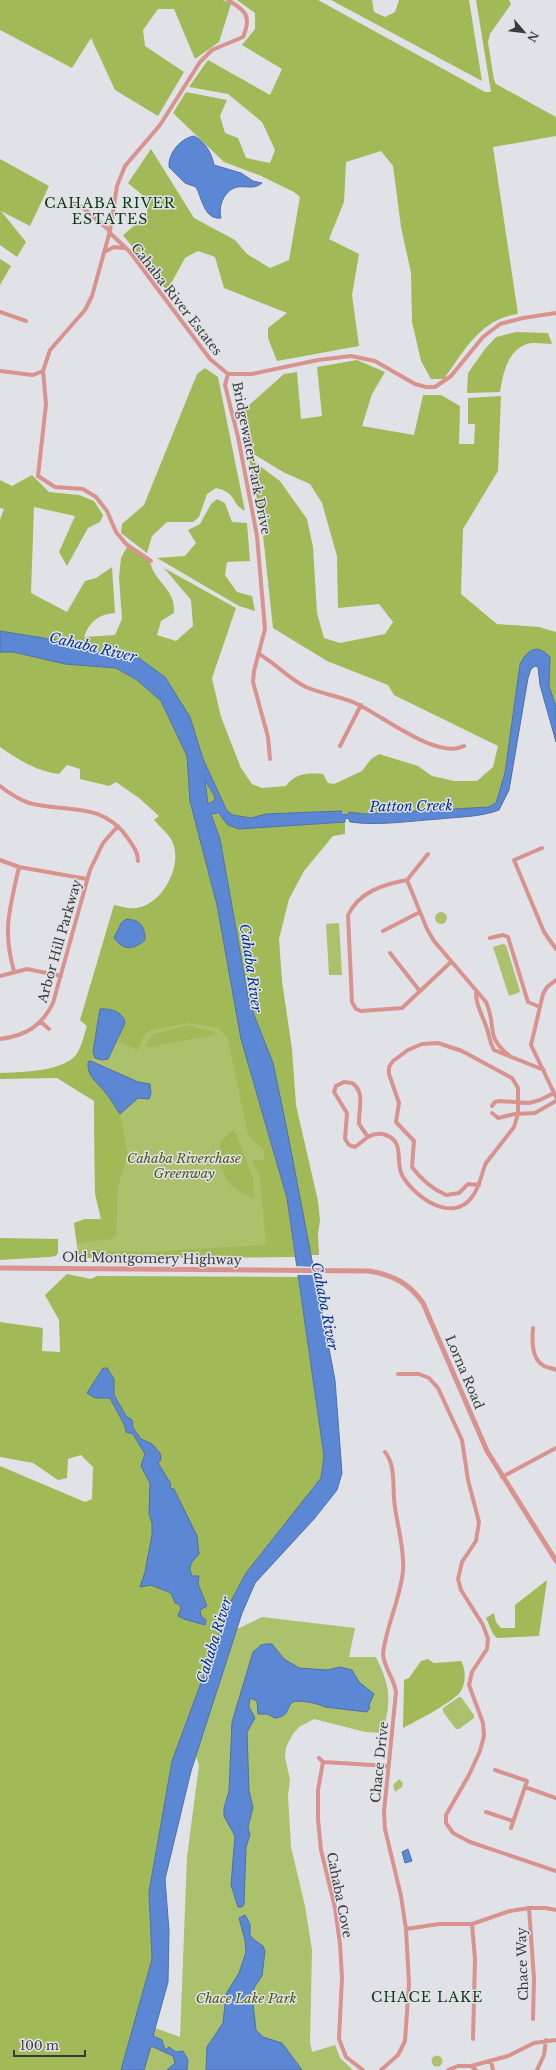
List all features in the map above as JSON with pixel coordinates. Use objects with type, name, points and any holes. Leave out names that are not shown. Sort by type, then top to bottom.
[{"type":"street","points":[[151,561],[126,544],[116,532],[107,511],[96,498],[83,490],[55,488],[38,476],[46,404],[43,371],[50,350],[88,304],[96,282],[109,232],[117,186],[125,166],[160,125],[200,62],[212,50],[243,36],[249,24],[248,16],[240,8],[228,0]]},
{"type":"street","name":"Cahaba River Estates","points":[[71,205],[82,207],[130,252],[210,359],[228,374]]},
{"type":"street","points":[[104,252],[114,247],[125,248]]},
{"type":"street","points":[[0,312],[26,321]]},
{"type":"street","points":[[228,374],[252,374],[318,360],[351,356],[366,357],[382,364],[415,384],[426,387],[434,387],[451,376],[483,337],[500,324],[524,318],[556,314]]},
{"type":"street","points":[[0,371],[33,375],[43,371]]},
{"type":"street","name":"Bridgewater Park Drive","points":[[228,374],[225,384],[238,437],[257,536],[265,622],[264,634],[253,676],[254,688],[268,737],[270,759]]},
{"type":"street","points":[[259,654],[306,687],[360,705],[396,728],[442,748],[456,750],[464,746]]},
{"type":"street","points":[[340,746],[360,705]]},
{"type":"street","points":[[0,786],[24,801],[90,811],[102,815],[118,826],[137,852],[138,861]]},
{"type":"street","name":"Arbor Hill Parkway","points":[[0,1039],[20,1035],[41,1022],[53,1003],[87,879],[100,849],[118,826]]},
{"type":"street","points":[[542,848],[514,860],[544,932],[556,949]]},
{"type":"street","points":[[428,854],[407,880],[373,889],[350,910],[348,914],[352,1002],[356,1009],[365,1012],[402,1008],[419,990],[451,962]]},
{"type":"street","points":[[0,860],[19,867],[87,879]]},
{"type":"street","points":[[14,971],[8,949],[7,926],[19,867]]},
{"type":"street","points":[[407,880],[434,941],[476,993],[486,1002],[490,1012],[493,1038],[511,1057]]},
{"type":"street","points":[[383,931],[420,912]]},
{"type":"street","points":[[490,938],[503,935],[508,937],[528,1002],[540,1006]]},
{"type":"street","points":[[390,952],[419,990]]},
{"type":"street","points":[[0,976],[14,971],[32,969],[61,976]]},
{"type":"street","points":[[492,1106],[495,1102],[499,1101],[518,1103],[535,1102],[555,1095],[531,1044],[540,1006],[547,987],[556,980]]},
{"type":"street","points":[[476,993],[476,1002],[486,1025],[491,1043],[498,1052],[544,1070]]},
{"type":"street","points":[[41,1022],[49,1029]]},
{"type":"street","points":[[368,1137],[359,1124],[361,1103],[358,1089],[352,1083],[339,1084],[334,1088],[334,1092],[347,1112],[348,1125],[344,1135],[346,1142],[355,1147],[368,1137],[375,1134],[384,1134],[398,1145],[402,1174],[418,1192],[434,1205],[446,1209],[459,1207],[472,1198],[479,1185],[486,1163],[510,1134],[518,1114],[518,1088],[512,1078],[446,1044],[422,1044],[408,1050],[393,1061],[389,1067],[389,1074],[399,1103],[396,1122],[414,1142],[412,1167],[428,1183],[446,1195],[459,1193],[468,1184],[479,1185]]},
{"type":"street","points":[[492,1113],[498,1118],[535,1112],[556,1101]]},
{"type":"street","name":"Old Montgomery Highway","points":[[0,1268],[303,1270]]},
{"type":"street","name":"Lorna Road","points":[[303,1270],[369,1271],[388,1274],[402,1281],[418,1295],[434,1327],[487,1451],[556,1561]]},
{"type":"street","points":[[534,1328],[533,1347],[536,1355],[542,1365],[556,1370]]},
{"type":"street","points":[[398,1374],[419,1374],[429,1378],[438,1388],[462,1440],[468,1480],[479,1522],[476,1541],[462,1562],[458,1579],[461,1590],[483,1625],[488,1639],[487,1649],[472,1672],[469,1685],[483,1723],[484,1736],[480,1750],[469,1775],[446,1815],[446,1823],[453,1832],[470,1842],[556,1871]]},
{"type":"street","points":[[502,1477],[556,1448]]},
{"type":"street","name":"Chace Drive","points":[[381,2070],[398,2055],[405,2041],[409,1984],[406,1929],[384,1812],[396,1692],[393,1680],[384,1662],[383,1654],[400,1591],[403,1564],[402,1547],[395,1513],[391,1462],[385,1452]]},
{"type":"street","points":[[319,1758],[323,1762],[388,1766]]},
{"type":"street","name":"Cahaba Cove","points":[[323,1762],[318,1790],[318,1819],[321,1850],[335,1908],[340,1944],[342,1978],[339,2039],[346,2057],[362,2070]]},
{"type":"street","points":[[494,1770],[527,1781],[511,1828]]},
{"type":"street","points":[[525,1787],[556,1798]]},
{"type":"street","points":[[486,1812],[513,1821]]},
{"type":"street","points":[[406,1929],[439,1924],[472,1924],[505,1912],[529,1908],[556,1910]]},
{"type":"street","name":"Chace Way","points":[[529,1908],[534,1971],[533,2019]]},
{"type":"street","points":[[472,1924],[475,1975],[473,2039]]},
{"type":"street","points":[[448,2070],[463,2065],[471,2066],[508,2056],[534,2043],[546,2040],[556,2040]]},
{"type":"street","points":[[537,2070],[544,2054],[546,2040]]},
{"type":"street","points":[[491,2061],[493,2070]]},
{"type":"street","points":[[471,2066],[476,2070]]},
{"type":"green space","points":[[0,0],[223,0],[231,4],[219,42],[195,59],[174,9],[158,9],[143,30],[145,46],[184,72],[158,116],[115,90],[91,38],[72,68],[0,30]]},
{"type":"green space","points":[[237,0],[318,0],[485,92],[491,92],[476,0],[509,0],[511,4],[490,34],[488,42],[494,80],[496,84],[556,117],[556,136],[493,147],[518,314],[505,317],[483,329],[466,348],[444,379],[431,379],[421,361],[412,322],[411,273],[401,227],[393,166],[381,151],[346,162],[344,202],[329,239],[359,254],[352,295],[359,346],[277,361],[268,338],[268,328],[287,313],[224,288],[215,257],[198,251],[185,258],[167,291],[123,235],[147,215],[147,199],[128,183],[151,149],[194,218],[235,240],[247,254],[270,268],[289,260],[300,197],[294,192],[259,175],[224,162],[173,113],[186,92],[227,100],[220,116],[225,133],[238,138],[246,158],[270,163],[275,150],[262,122],[228,94],[189,87],[208,60],[270,95],[282,69],[242,45],[255,29],[255,13]]},
{"type":"green space","points":[[331,0],[372,0],[374,12],[385,17],[395,12],[399,0],[469,0],[482,81]]},
{"type":"green space","points":[[0,159],[49,186],[30,226],[1,211],[26,242],[17,257],[0,245]]},
{"type":"green space","points":[[0,259],[11,266],[0,285]]},
{"type":"green space","points":[[516,332],[548,333],[552,344],[530,343],[520,347],[510,358],[507,364],[500,392],[467,393],[468,373],[485,349],[496,337]]},
{"type":"green space","points":[[357,360],[385,372],[372,394],[362,426],[414,435],[423,395],[441,395],[460,406],[459,444],[474,444],[475,424],[468,424],[468,398],[501,396],[498,471],[463,529],[461,594],[497,624],[539,627],[556,632],[556,707],[549,687],[550,664],[520,664],[505,773],[496,803],[489,807],[364,814],[349,812],[348,815],[345,815],[342,811],[266,814],[251,818],[233,815],[227,811],[203,759],[190,717],[165,677],[136,656],[82,651],[62,641],[0,631],[0,520],[4,509],[0,508],[0,480],[12,486],[32,475],[49,492],[79,495],[94,501],[103,515],[100,522],[88,528],[67,566],[59,552],[75,516],[34,507],[31,593],[67,612],[85,581],[96,578],[112,567],[115,613],[104,615],[95,620],[89,627],[84,637],[115,635],[122,619],[119,577],[121,558],[127,547],[150,561],[152,569],[172,597],[174,613],[161,621],[157,635],[176,641],[193,626],[191,600],[164,568],[236,608],[212,678],[221,717],[241,768],[252,784],[262,788],[286,786],[293,778],[298,776],[323,774],[328,783],[334,784],[362,771],[371,759],[379,754],[418,766],[432,776],[454,781],[477,781],[493,767],[498,746],[394,695],[388,685],[327,661],[273,628],[262,526],[249,458],[280,481],[307,519],[313,547],[317,613],[324,638],[340,643],[385,634],[393,622],[379,604],[338,608],[337,556],[322,503],[310,484],[283,472],[247,450],[239,414],[284,374],[297,372],[301,419],[322,416],[317,367]]},
{"type":"green space","points":[[205,368],[218,377],[245,511],[237,505],[231,495],[216,488],[207,494],[199,517],[193,522],[167,522],[152,536],[147,553],[121,533],[122,524],[144,505],[197,374]]},
{"type":"green space","points":[[217,499],[225,503],[232,522],[247,523],[250,561],[227,562],[225,575],[237,592],[252,596],[255,611],[239,606],[157,558],[185,556],[196,543],[188,530],[200,524],[211,504]]},
{"type":"green space","points":[[0,652],[13,652],[65,664],[116,668],[137,680],[161,701],[187,756],[190,801],[217,905],[241,1039],[287,1198],[295,1257],[82,1258],[78,1254],[79,1251],[93,1250],[143,1252],[266,1245],[260,1177],[252,1160],[264,1160],[264,1150],[248,1135],[228,1039],[219,1028],[188,1023],[151,1030],[143,1037],[138,1050],[118,1041],[125,1023],[120,1016],[112,1010],[101,1009],[96,1046],[91,1061],[88,1062],[91,1078],[106,1093],[120,1114],[128,1154],[118,1186],[116,1235],[112,1239],[77,1243],[74,1223],[85,1219],[101,1219],[95,1193],[94,1101],[57,1078],[0,1079],[0,1073],[27,1072],[56,1067],[75,1056],[82,1044],[87,1026],[80,1020],[114,905],[128,908],[138,908],[150,903],[158,897],[170,880],[175,860],[175,850],[172,841],[166,832],[154,820],[159,816],[139,798],[116,782],[109,786],[80,779],[80,769],[67,765],[59,774],[51,773],[35,768],[0,747]]},
{"type":"green space","points":[[205,779],[215,797],[214,801],[208,804]]},
{"type":"green space","points":[[214,812],[239,829],[345,822],[345,834],[333,836],[304,871],[289,899],[279,939],[282,981],[292,1049],[296,1105],[318,1201],[320,1221],[318,1233],[319,1255],[310,1255],[273,1063],[249,1002],[220,839],[211,813]]},
{"type":"green space","points":[[441,912],[445,914],[447,918],[445,922],[441,924],[437,922],[435,918],[437,914]]},
{"type":"green space","points":[[339,923],[342,975],[329,975],[326,924]]},
{"type":"green space","points":[[503,944],[506,945],[520,991],[509,996],[493,947]]},
{"type":"green space","name":"Cahaba Riverchase Greenway","points":[[236,1011],[295,1257],[82,1258],[78,1254],[74,1223],[85,1219],[101,1219],[95,1193],[94,1101],[81,1046],[87,1026],[80,1020]]},
{"type":"green space","points":[[188,1025],[215,1032],[213,1035],[150,1047],[145,1046],[153,1034]]},
{"type":"green space","points":[[234,1129],[253,1178],[254,1199],[230,1184],[221,1164],[220,1142]]},
{"type":"green space","points":[[0,1238],[58,1239],[58,1253],[56,1256],[49,1257],[0,1260]]},
{"type":"green space","points":[[67,1274],[91,1279],[97,1276],[298,1277],[324,1456],[321,1478],[246,1573],[232,1599],[172,1761],[149,1892],[152,1959],[121,2070],[0,2070],[0,1466],[85,1502],[92,1499],[93,1467],[81,1455],[68,1459],[67,1478],[58,1480],[33,1463],[0,1457],[0,1322],[43,1328],[42,1351],[60,1352],[59,1320],[45,1295]]},
{"type":"green space","points":[[547,1580],[539,1636],[497,1638],[493,1634],[486,1618],[494,1613],[496,1622],[501,1628],[515,1628],[515,1605]]},
{"type":"green space","name":"Chace Lake Park","points":[[262,1617],[355,1628],[349,1657],[376,1657],[385,1677],[387,1686],[388,1702],[383,1733],[365,1732],[314,1719],[299,1727],[293,1734],[286,1747],[285,1757],[290,1780],[288,1796],[291,1847],[305,1906],[312,1950],[310,2042],[312,2052],[335,2045],[340,2058],[353,2070],[113,2070],[128,2018],[180,2037],[187,1857],[199,1765],[182,1716],[202,1646]]},
{"type":"green space","points":[[428,1659],[434,1663],[461,1661],[465,1672],[463,1687],[461,1691],[451,1700],[403,1728],[404,1680],[409,1678],[421,1661]]},
{"type":"green space","points":[[461,1697],[474,1715],[474,1718],[459,1729],[456,1729],[443,1712],[443,1708]]},
{"type":"green space","points":[[399,1779],[403,1783],[402,1787],[395,1792],[393,1785]]},
{"type":"green space","points":[[437,2055],[441,2057],[443,2061],[441,2065],[437,2067],[433,2065],[431,2061],[433,2057]]},
{"type":"water","points":[[194,136],[198,138],[207,148],[214,165],[241,173],[253,181],[262,183],[255,187],[238,187],[230,190],[222,201],[220,209],[221,218],[211,216],[204,207],[196,187],[185,183],[169,167],[169,162],[176,147],[184,140]]},
{"type":"water","points":[[0,631],[62,641],[82,651],[136,656],[165,677],[190,717],[203,759],[227,811],[233,815],[251,818],[266,814],[342,811],[342,814],[348,815],[349,812],[364,814],[489,807],[496,803],[505,773],[520,664],[529,652],[536,649],[545,652],[550,657],[549,686],[556,707],[556,742],[540,685],[538,667],[535,666],[531,669],[528,678],[509,790],[499,810],[469,816],[394,823],[372,824],[350,822],[348,818],[345,819],[345,822],[239,829],[228,825],[218,813],[211,814],[220,839],[249,1002],[273,1063],[286,1125],[335,1380],[342,1473],[337,1490],[314,1519],[255,1583],[242,1613],[191,1771],[165,1879],[169,1931],[168,1982],[153,2036],[162,2040],[165,2050],[169,2047],[176,2052],[183,2051],[188,2060],[187,2070],[167,2070],[175,2063],[173,2056],[151,2046],[144,2070],[121,2070],[152,1959],[149,1892],[172,1761],[232,1599],[246,1573],[321,1478],[324,1456],[287,1198],[241,1039],[217,905],[190,801],[187,756],[161,701],[137,680],[116,668],[65,664],[13,652],[0,652]],"holes":[[[205,780],[215,797],[214,801],[208,804]]]},
{"type":"water","points":[[127,919],[136,921],[141,925],[144,931],[145,940],[136,946],[129,948],[121,945],[114,938],[122,922]]},
{"type":"water","points":[[100,1009],[108,1009],[119,1013],[124,1019],[125,1023],[108,1059],[102,1060],[95,1058],[93,1052]]},
{"type":"water","points":[[91,1061],[138,1082],[150,1084],[151,1093],[149,1099],[138,1098],[120,1114],[89,1072],[88,1062]]},
{"type":"water","points":[[103,1368],[107,1368],[114,1379],[114,1395],[126,1416],[132,1420],[133,1428],[141,1439],[152,1444],[160,1453],[161,1460],[158,1463],[171,1484],[170,1488],[174,1489],[197,1536],[199,1554],[191,1564],[190,1569],[192,1576],[199,1576],[198,1584],[207,1606],[200,1610],[201,1616],[206,1620],[205,1625],[178,1616],[181,1608],[179,1604],[175,1603],[171,1593],[151,1585],[140,1587],[145,1572],[152,1535],[152,1523],[149,1514],[150,1483],[141,1466],[145,1454],[133,1434],[126,1432],[125,1426],[110,1398],[95,1398],[87,1393]]},
{"type":"water","points":[[272,1644],[284,1659],[299,1668],[327,1670],[340,1667],[352,1670],[359,1682],[374,1694],[369,1705],[370,1708],[367,1712],[325,1707],[309,1702],[296,1701],[291,1704],[286,1714],[275,1718],[267,1714],[258,1714],[257,1701],[250,1698],[249,1707],[255,1718],[247,1732],[249,1791],[253,1807],[248,1827],[250,1835],[246,1847],[244,1904],[242,1907],[238,1907],[231,1885],[235,1836],[224,1816],[224,1808],[229,1791],[232,1722],[253,1652],[261,1645]]},
{"type":"water","points":[[408,1849],[412,1861],[405,1863],[402,1852]]},
{"type":"water","points":[[245,1915],[250,1924],[250,1935],[263,1946],[265,1951],[262,1976],[255,1986],[252,1995],[256,2030],[263,2037],[282,2043],[302,2070],[206,2070],[207,2047],[223,2023],[226,1994],[239,1973],[246,1952],[245,1940],[239,1918]]},
{"type":"pier","points":[[295,1266],[314,1267],[316,1275],[296,1275]]},
{"type":"district","name":"CAHABA RIVER ESTATES","points":[[110,212]]},
{"type":"district","name":"CHACE LAKE","points":[[427,1997]]},
{"type":"water label","name":"Cahaba River","points":[[93,647]]},
{"type":"water label","name":"Patton Creek","points":[[411,806]]},
{"type":"water label","name":"Cahaba River","points":[[251,968]]},
{"type":"water label","name":"Cahaba River","points":[[325,1306]]},
{"type":"water label","name":"Cahaba River","points":[[214,1640]]}]
